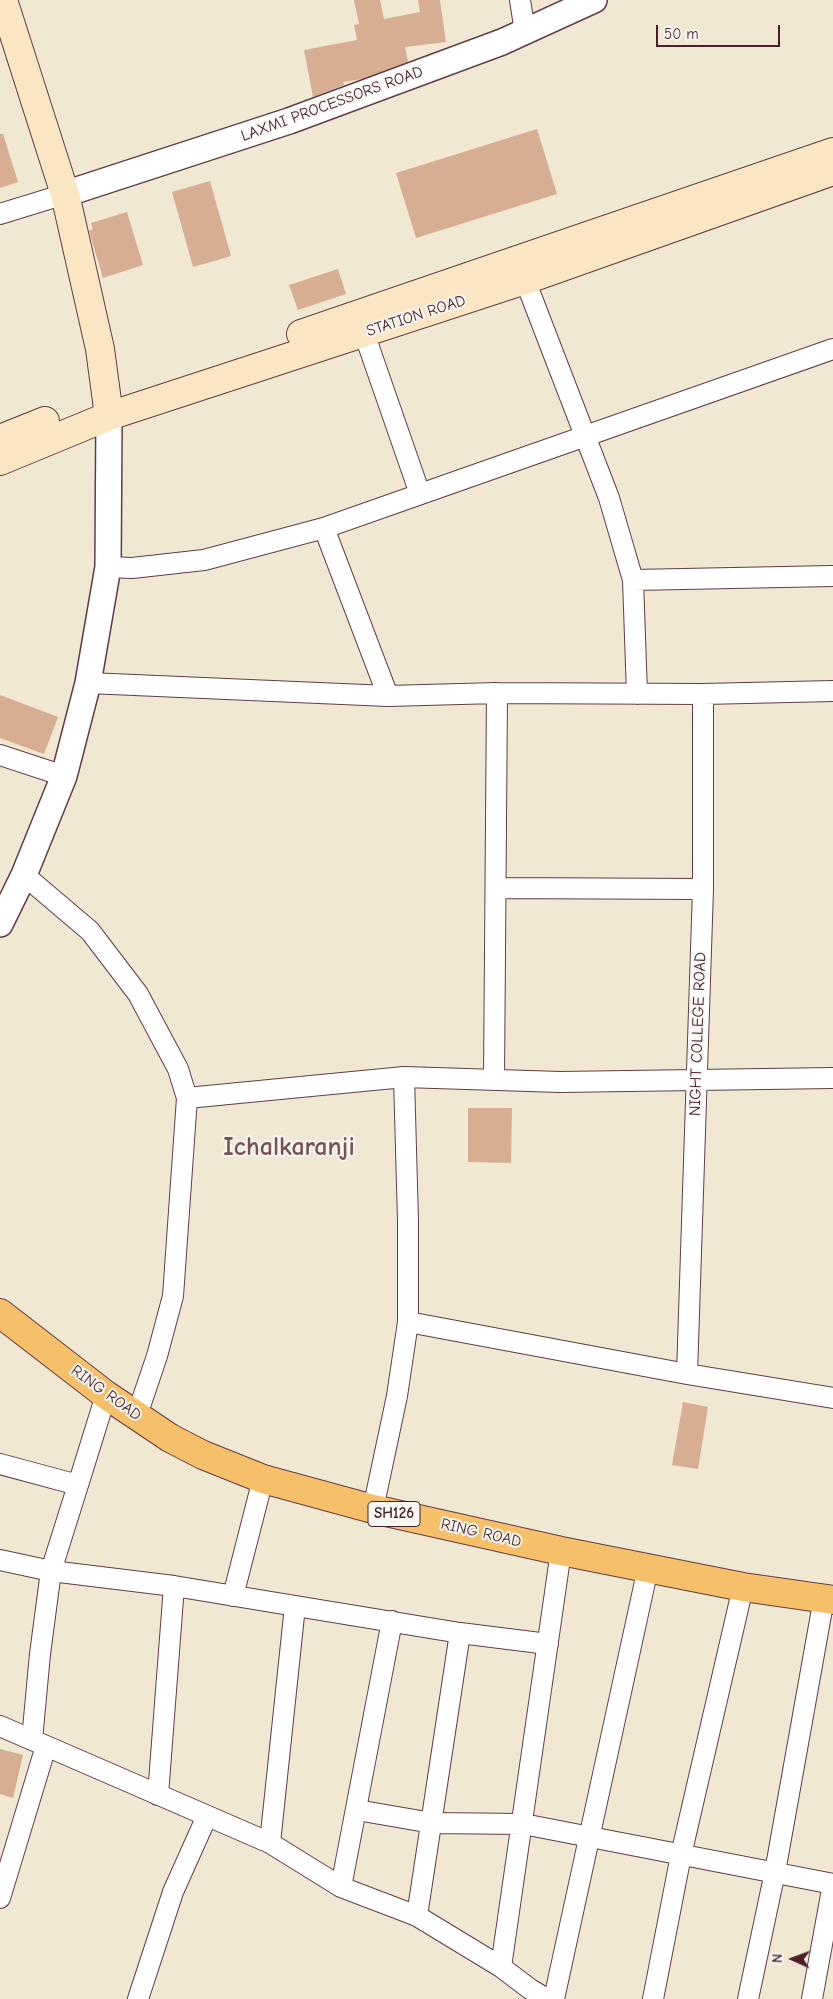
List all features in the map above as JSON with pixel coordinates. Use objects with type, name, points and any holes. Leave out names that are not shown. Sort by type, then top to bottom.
[{"type":"main road","points":[[5,1],[65,194],[100,349],[108,406]]},
{"type":"main road","name":"STATION ROAD","points":[[0,461],[108,406],[348,318],[833,152]]},
{"type":"main road","name":"STATION ROAD","points":[[0,439],[108,406],[364,334],[525,280],[833,172]]},
{"type":"main road","name":"RING ROAD","points":[[0,1313],[106,1395],[170,1438],[203,1455],[263,1478],[373,1510],[561,1551],[743,1587],[829,1599]]},
{"type":"street","points":[[520,0],[525,32]]},
{"type":"street","name":"LAXMI PROCESSORS ROAD","points":[[65,194],[289,120],[525,32],[594,0]]},
{"type":"street","points":[[0,214],[65,194]]},
{"type":"street","points":[[525,280],[609,498],[633,580],[637,694]]},
{"type":"street","points":[[364,334],[420,494]]},
{"type":"street","points":[[108,567],[132,568],[204,560],[324,528],[585,435],[833,350]]},
{"type":"street","points":[[0,924],[24,875],[64,776],[88,683],[108,567],[108,406]]},
{"type":"street","points":[[324,528],[388,696]]},
{"type":"street","points":[[633,580],[833,576]]},
{"type":"street","points":[[88,683],[388,696],[497,693],[703,694],[833,691]]},
{"type":"street","points":[[494,1080],[497,693]]},
{"type":"street","name":"NIGHT COLLEGE ROAD","points":[[687,1374],[703,888],[703,694]]},
{"type":"street","points":[[0,755],[64,776]]},
{"type":"street","points":[[24,875],[90,931],[138,994],[178,1069],[186,1098],[173,1296],[157,1356],[137,1416]]},
{"type":"street","points":[[496,888],[703,888]]},
{"type":"street","points":[[186,1098],[404,1076],[560,1082],[833,1078]]},
{"type":"street","points":[[373,1510],[397,1396],[408,1322],[408,1221],[404,1076]]},
{"type":"street","points":[[408,1322],[687,1374],[833,1398]]},
{"type":"street","points":[[0,1898],[39,1743],[40,1654],[51,1571],[106,1395]]},
{"type":"street","points":[[0,1464],[78,1485]]},
{"type":"street","points":[[233,1596],[263,1478]]},
{"type":"street","points":[[501,1967],[561,1551]]},
{"type":"street","points":[[0,1560],[51,1571],[174,1586],[460,1632],[548,1644]]},
{"type":"street","points":[[554,1999],[648,1568]]},
{"type":"street","points":[[158,1795],[174,1586]]},
{"type":"street","points":[[653,1999],[681,1855],[743,1587]]},
{"type":"street","points":[[748,1999],[829,1599]]},
{"type":"street","points":[[270,1843],[295,1606]]},
{"type":"street","points":[[340,1887],[357,1810],[392,1621]]},
{"type":"street","points":[[416,1916],[432,1823],[460,1632]]},
{"type":"street","points":[[0,1726],[270,1843],[340,1887],[416,1916],[501,1967],[527,1994],[547,1999]]},
{"type":"street","points":[[357,1810],[432,1823],[523,1824],[833,1884],[812,1999]]},
{"type":"street","points":[[138,1999],[173,1892],[207,1816]]},
{"type":"building","points":[[354,0],[380,0],[384,19],[420,12],[418,0],[440,0],[446,42],[405,47],[408,62],[362,79],[343,82],[344,85],[313,97],[304,50],[357,40],[354,25],[359,24]]},
{"type":"building","points":[[537,129],[557,194],[416,238],[396,173]]},
{"type":"building","points":[[0,134],[3,134],[18,182],[0,188]]},
{"type":"building","points":[[210,181],[231,256],[193,267],[172,192]]},
{"type":"building","points":[[127,212],[143,265],[103,278],[89,231],[93,229],[91,223]]},
{"type":"building","points":[[338,269],[346,294],[298,310],[289,285]]},
{"type":"building","points":[[0,695],[58,717],[44,754],[0,738]]},
{"type":"building","points":[[468,1108],[512,1108],[511,1163],[468,1162]]},
{"type":"building","points":[[683,1402],[708,1407],[698,1469],[672,1465]]},
{"type":"building","points":[[0,1749],[23,1755],[13,1798],[0,1794]]},
{"type":"district","name":"Ichalkaranji","points":[[289,1148]]}]
